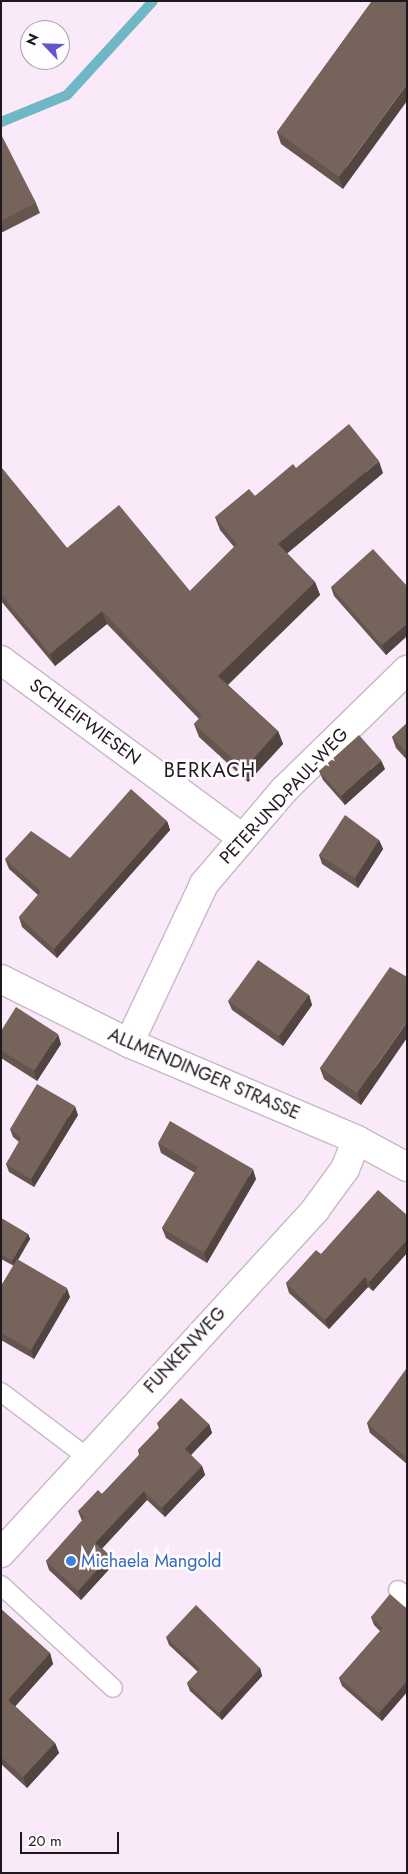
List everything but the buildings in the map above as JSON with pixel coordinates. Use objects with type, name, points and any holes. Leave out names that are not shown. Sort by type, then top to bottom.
[{"type":"street","name":"SCHLEIFWIESEN","points":[[1,660],[54,703],[241,836]]},
{"type":"street","name":"PETER-UND-PAUL-WEG","points":[[129,1043],[204,884],[241,836],[407,670]]},
{"type":"street","name":"ALLMENDINGER STRASSE","points":[[1,980],[129,1043],[357,1140],[407,1167]]},
{"type":"street","name":"FUNKENWEG","points":[[1,1553],[315,1210],[345,1169],[357,1140]]},
{"type":"lane","points":[[1,1392],[87,1457]]},
{"type":"lane","points":[[1,1586],[113,1688]]},
{"type":"waterway","points":[[1,122],[67,95],[153,1]]},
{"type":"place","name":"Michaela Mangold","points":[[71,1561]]},
{"type":"district","name":"BERKACH","points":[[210,770]]}]
